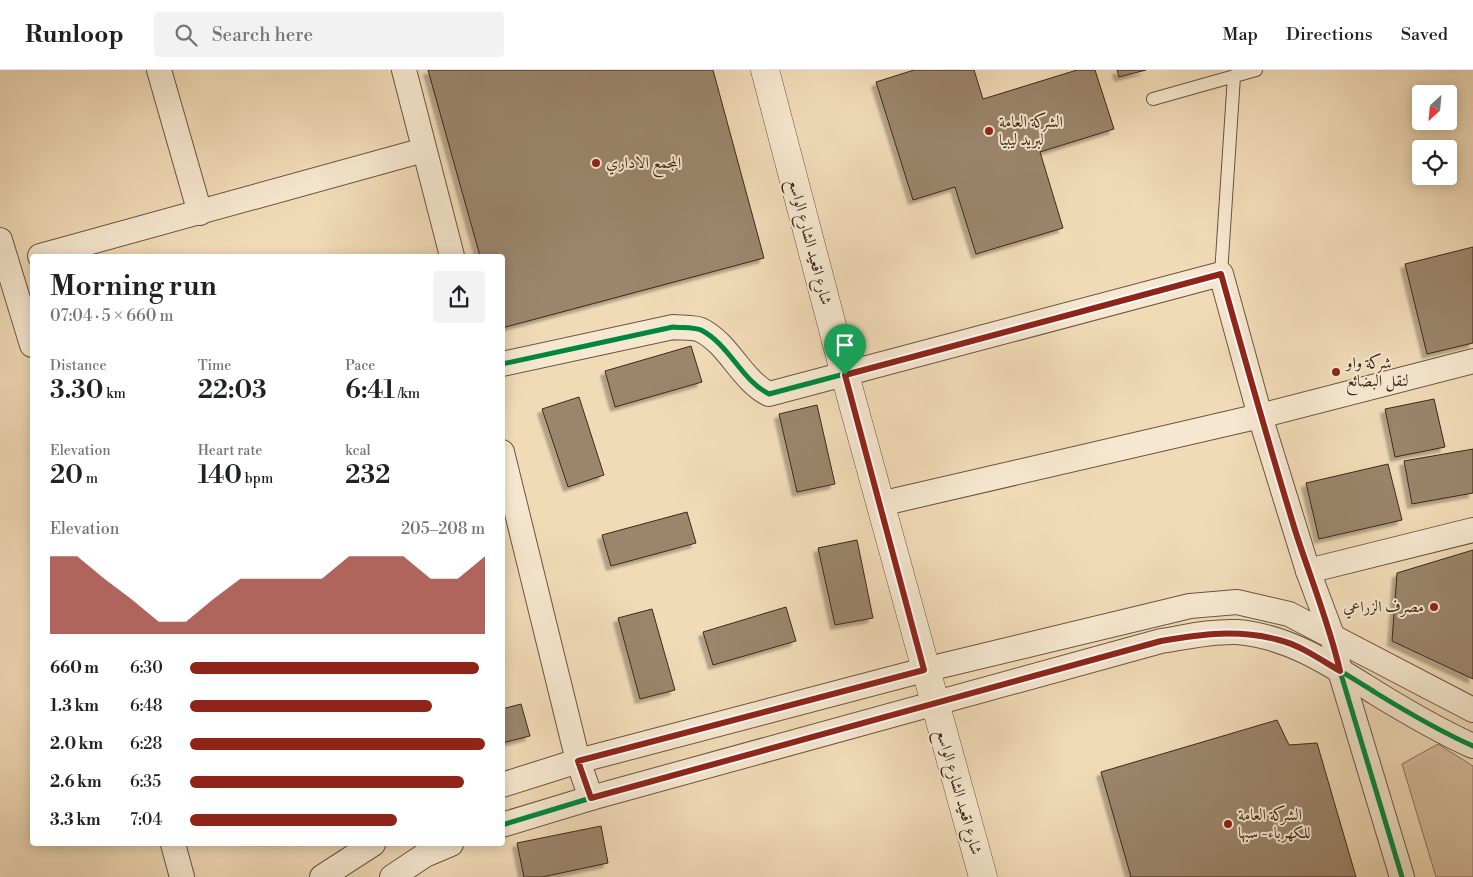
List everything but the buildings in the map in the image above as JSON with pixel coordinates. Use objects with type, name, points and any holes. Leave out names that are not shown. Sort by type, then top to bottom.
[{"type":"street","points":[[159,70],[200,213]]},
{"type":"street","points":[[404,70],[451,254]]},
{"type":"street","name":"شارع اقعيد الشارع الواسع","points":[[765,70],[924,670],[983,877]]},
{"type":"street","points":[[47,254],[424,150]]},
{"type":"street","points":[[0,240],[4,266],[30,339]]},
{"type":"street","points":[[4,266],[30,259]]},
{"type":"street","points":[[505,363],[673,327],[699,329],[723,346],[756,388],[769,394],[1221,274],[1260,416],[1308,571],[1332,635],[1340,671],[1402,877]]},
{"type":"street","points":[[880,504],[1260,416],[1473,361]]},
{"type":"street","points":[[505,464],[578,761],[591,798]]},
{"type":"street","points":[[1308,571],[1473,530]]},
{"type":"street","points":[[505,784],[578,761],[924,670],[1190,606],[1237,602],[1289,614],[1473,710]]},
{"type":"street","points":[[505,824],[591,798],[1161,641],[1205,633],[1237,632],[1280,640],[1340,671],[1405,710],[1473,746]]},
{"type":"street","points":[[173,846],[182,877]]},
{"type":"street","points":[[322,877],[370,846]]},
{"type":"street","points":[[392,877],[425,855],[446,846]]},
{"type":"lane","points":[[1152,99],[1256,70]]},
{"type":"lane","points":[[1221,274],[1234,76]]},
{"type":"shaded area","points":[[1438,744],[1473,766],[1473,877],[1436,877],[1402,764]]},
{"type":"cycle path","points":[[505,363],[673,327],[691,328],[701,330],[711,336],[743,372],[759,388],[769,394],[1221,274],[1260,416],[1308,571],[1332,635],[1340,671],[1402,877]]},
{"type":"cycle path","points":[[505,824],[591,798],[1161,641],[1218,632],[1237,632],[1275,639],[1310,654],[1423,721],[1473,746]]},
{"type":"place","name":"الشركة العامة لبريد ليبيا","points":[[989,131]]},
{"type":"place","name":"المجمع الاداري","points":[[596,163]]},
{"type":"place","name":"شركة واو لنقل البضائع","points":[[1336,372]]},
{"type":"place","name":"مصرف الزراعي","points":[[1434,607]]},
{"type":"place","name":"الشركة العامة للكهرباء- سبها","points":[[1228,824]]},
{"type":"route","points":[[1221,274],[1260,416],[1308,571],[1332,635],[1340,671],[1280,640],[1237,632],[1205,633],[1161,641],[591,798],[578,761],[924,670],[845,375],[1221,274]]}]
